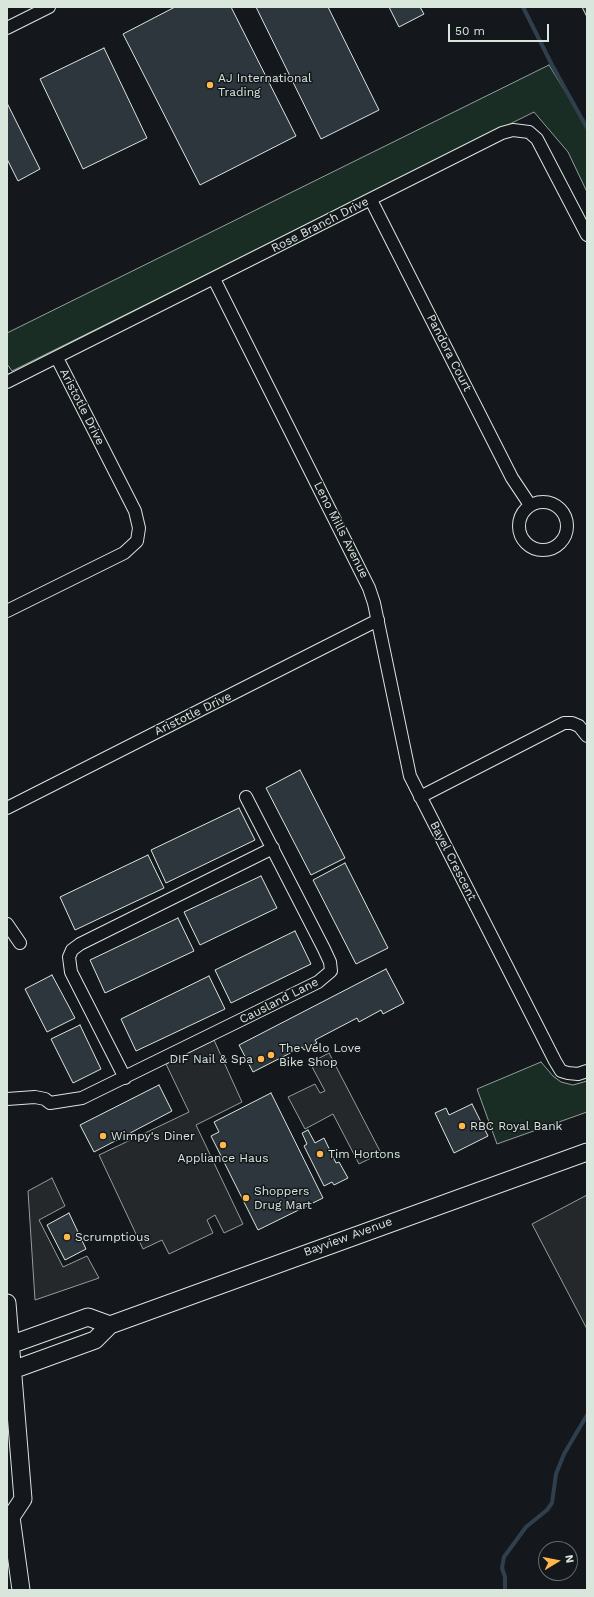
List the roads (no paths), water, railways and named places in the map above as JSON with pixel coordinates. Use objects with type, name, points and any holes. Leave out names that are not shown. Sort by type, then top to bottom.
[{"type":"main road","name":"Bayview Avenue","points":[[9,1371],[95,1340],[110,1324],[587,1152]]},
{"type":"main road","points":[[7,1303],[9,1371],[23,1499],[9,1516],[21,1590]]},
{"type":"main road","points":[[8,1345],[88,1317],[110,1324]]},
{"type":"street","points":[[7,28],[49,7]]},
{"type":"street","name":"Rose Branch Drive","points":[[7,382],[502,133],[513,130],[529,132],[537,139],[587,235]]},
{"type":"street","name":"Pandora Court","points":[[371,200],[512,478],[530,505]]},
{"type":"street","name":"Leno Mills Avenue","points":[[214,279],[363,574],[373,598],[405,755],[410,776],[420,797]]},
{"type":"street","name":"Aristotle Drive","points":[[7,611],[124,553],[137,541],[139,528],[135,511],[56,358]]},
{"type":"street","name":"Aristotle Drive","points":[[7,808],[378,620]]},
{"type":"street","points":[[420,797],[564,723],[572,723],[579,726],[587,736]]},
{"type":"street","name":"Causland Lane","points":[[7,1099],[35,1097],[50,1103],[82,1098],[126,1078],[318,982],[331,971],[330,962],[246,797]]},
{"type":"street","name":"Bayel Crescent","points":[[420,797],[561,1071],[578,1074],[587,1071]]},
{"type":"street","points":[[126,1078],[71,972],[69,956],[72,950],[80,944],[273,848]]},
{"type":"street","points":[[7,924],[20,943]]},
{"type":"waterway","points":[[523,7],[552,65],[587,128]]},
{"type":"waterway","points":[[505,1590],[505,1577],[502,1568],[504,1557],[526,1527],[547,1510],[552,1503],[556,1474],[564,1454],[587,1415]]},
{"type":"place","name":"AJ International Trading","points":[[210,85]]},
{"type":"place","name":"The Velo Love Bike Shop","points":[[271,1055]]},
{"type":"place","name":"DIF Nail & Spa","points":[[261,1059]]},
{"type":"place","name":"RBC Royal Bank","points":[[462,1126]]},
{"type":"place","name":"Wimpy's Diner","points":[[103,1136]]},
{"type":"place","name":"Appliance Haus","points":[[223,1145]]},
{"type":"place","name":"Tim Hortons","points":[[320,1154]]},
{"type":"place","name":"Shoppers Drug Mart","points":[[246,1198]]},
{"type":"place","name":"Scrumptious","points":[[67,1237]]}]
